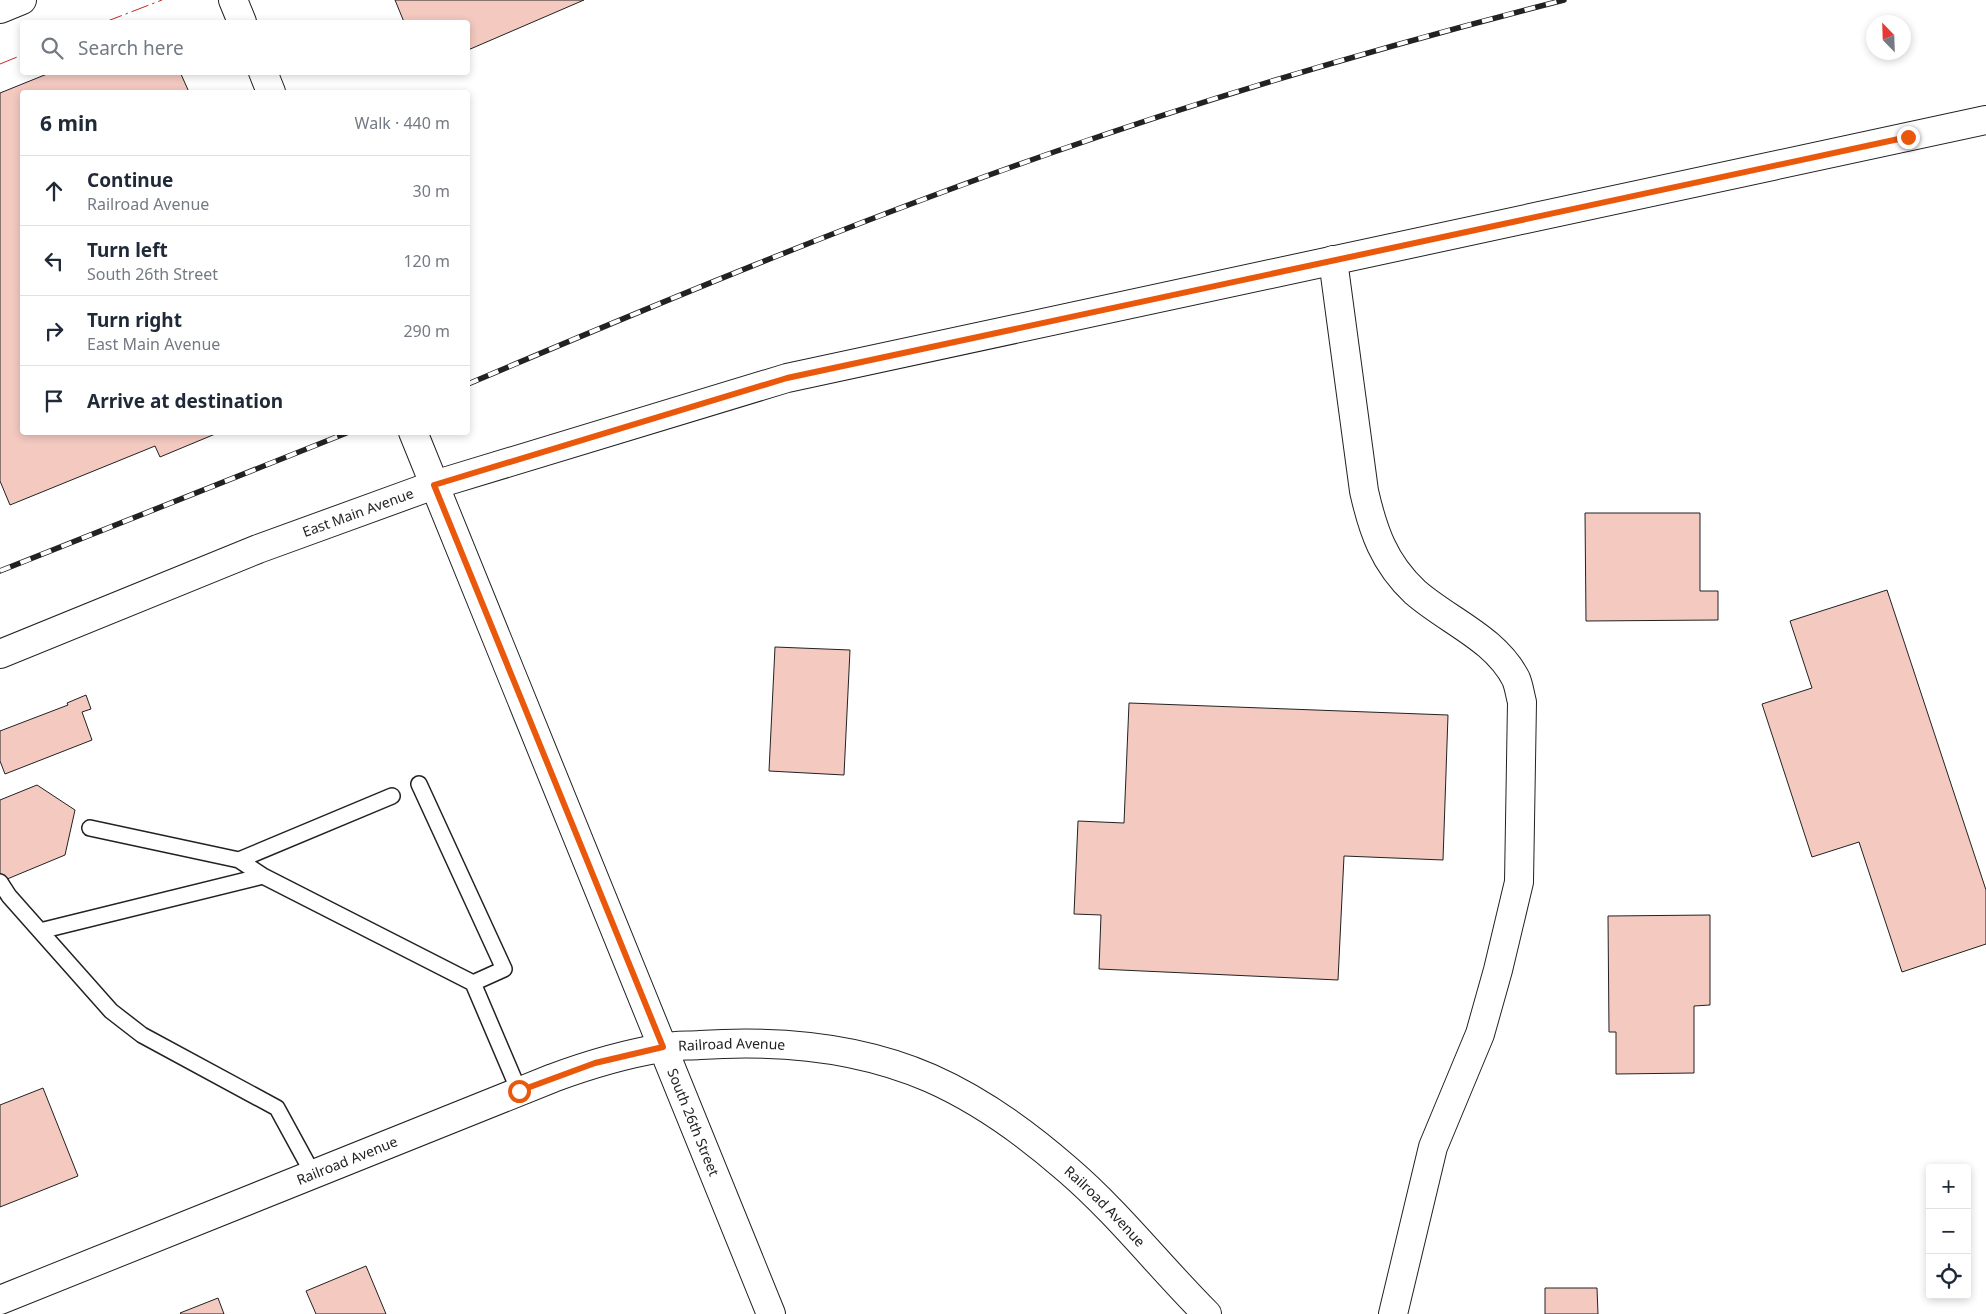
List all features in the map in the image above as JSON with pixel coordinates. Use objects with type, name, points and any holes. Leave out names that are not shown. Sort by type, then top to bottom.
[{"type":"street","points":[[0,9],[22,0]]},
{"type":"street","points":[[233,0],[241,20]]},
{"type":"street","points":[[264,75],[270,90]]},
{"type":"street","name":"East Main Avenue","points":[[0,654],[285,539],[434,485],[787,378],[1986,120]]},
{"type":"street","points":[[1333,260],[1364,491],[1371,521],[1383,551],[1398,573],[1416,592],[1472,632],[1505,663],[1516,680],[1522,702],[1519,882],[1498,970],[1480,1034],[1433,1147],[1393,1314]]},
{"type":"street","name":"South 26th Street","points":[[414,435],[771,1314]]},
{"type":"street","name":"Railroad Avenue","points":[[0,1300],[519,1091],[595,1063],[663,1047],[729,1043],[792,1046],[840,1053],[886,1063],[930,1078],[1004,1120],[1047,1152],[1097,1198],[1207,1314]]},
{"type":"lane","points":[[419,784],[504,969],[473,983]]},
{"type":"lane","points":[[239,860],[392,796]]},
{"type":"lane","points":[[90,828],[239,860],[263,876],[473,983],[519,1091]]},
{"type":"lane","points":[[40,931],[263,876]]},
{"type":"lane","points":[[0,882],[9,896],[111,1011],[142,1035],[277,1108],[313,1174]]},
{"type":"building","points":[[395,0],[584,0],[470,49],[470,20],[403,20]]},
{"type":"building","points":[[45,75],[181,75],[188,90],[20,90],[20,435],[213,435],[160,457],[155,446],[10,505],[0,481],[0,93]]},
{"type":"building","points":[[1585,513],[1700,513],[1700,591],[1718,591],[1718,620],[1586,621]]},
{"type":"building","points":[[1887,590],[1986,890],[1986,944],[1902,972],[1859,842],[1812,857],[1762,704],[1812,688],[1790,621]]},
{"type":"building","points":[[775,647],[850,650],[844,775],[769,771]]},
{"type":"building","points":[[86,695],[91,709],[82,712],[92,740],[5,774],[0,761],[0,731],[68,705],[67,703]]},
{"type":"building","points":[[1129,703],[1448,715],[1443,860],[1344,856],[1338,980],[1099,969],[1101,915],[1074,914],[1078,821],[1124,823]]},
{"type":"building","points":[[37,785],[75,810],[65,855],[0,882],[0,800]]},
{"type":"building","points":[[1710,915],[1710,1005],[1694,1006],[1694,1073],[1616,1074],[1616,1032],[1609,1032],[1608,916]]},
{"type":"building","points":[[43,1088],[78,1176],[0,1207],[0,1105]]},
{"type":"building","points":[[366,1266],[386,1314],[316,1314],[306,1291]]},
{"type":"building","points":[[1545,1288],[1597,1288],[1598,1314],[1545,1314]]},
{"type":"building","points":[[218,1298],[224,1314],[180,1313]]},
{"type":"railway","points":[[470,383],[832,234],[1054,152],[1117,130],[1308,70],[1564,0]]},
{"type":"railway","points":[[0,571],[341,435]]},
{"type":"power","points":[[110,20],[162,0]]},
{"type":"power","points":[[0,64],[20,56]]},
{"type":"route","points":[[519,1091],[595,1063],[663,1047],[434,485],[695,404],[787,378],[1908,137]]}]
